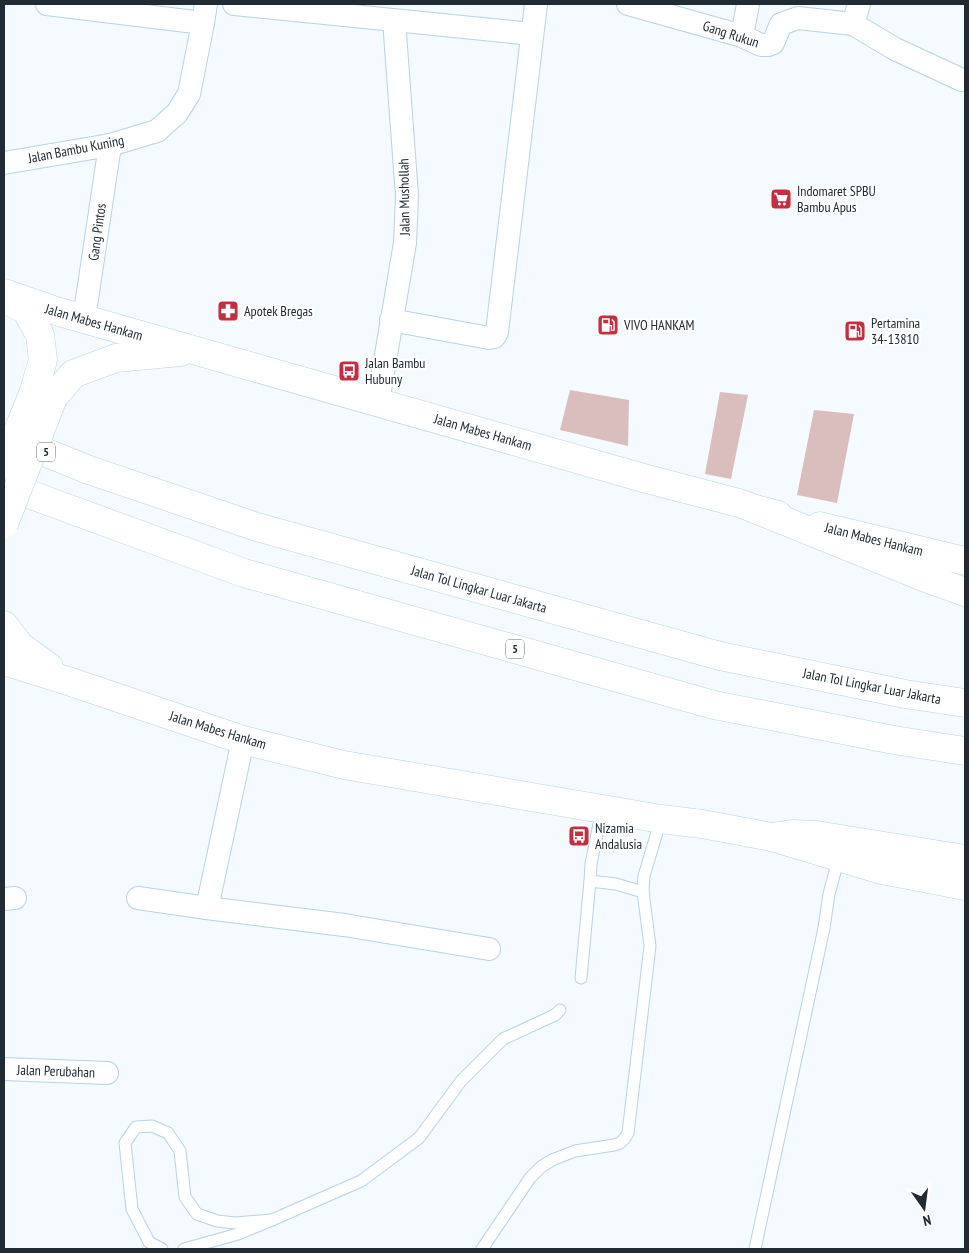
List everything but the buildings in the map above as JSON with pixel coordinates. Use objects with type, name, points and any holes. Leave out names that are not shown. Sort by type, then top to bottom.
[{"type":"main road","name":"Jalan Mabes Hankam","points":[[4,294],[84,320],[755,509],[965,561]]},
{"type":"main road","points":[[4,298],[26,310],[40,335],[43,360],[43,396],[4,524]]},
{"type":"main road","points":[[4,465],[43,396],[73,374],[116,358],[194,350]]},
{"type":"main road","name":"Jalan Tol Lingkar Luar Jakarta","points":[[4,435],[89,470],[256,526],[720,656],[895,692],[965,703]]},
{"type":"main road","name":"5","points":[[4,485],[244,572],[714,705],[894,740],[965,751]]},
{"type":"main road","points":[[755,509],[965,592]]},
{"type":"main road","points":[[4,625],[20,646],[68,681]]},
{"type":"main road","name":"Jalan Mabes Hankam","points":[[4,660],[242,740],[344,765],[772,837],[882,870],[965,886]]},
{"type":"main road","points":[[772,837],[792,834],[816,835],[965,859]]},
{"type":"street","points":[[47,4],[204,13]]},
{"type":"street","points":[[234,4],[532,34]]},
{"type":"street","points":[[391,320],[489,338],[494,337],[497,332],[536,4]]},
{"type":"street","name":"Gang Rukun","points":[[628,4],[742,36],[761,45],[773,43],[781,24],[798,18],[856,14]]},
{"type":"street","points":[[742,36],[748,4]]},
{"type":"street","name":"Jalan Bambu Kuning","points":[[4,163],[110,145],[157,131],[177,113],[189,94],[204,13]]},
{"type":"street","points":[[856,14],[876,38],[895,49],[962,80]]},
{"type":"street","name":"Jalan Mushollah","points":[[378,402],[405,243],[407,220],[407,196],[394,20]]},
{"type":"street","name":"Gang Pintos","points":[[84,320],[110,145]]},
{"type":"street","points":[[207,908],[242,740]]},
{"type":"street","points":[[138,898],[344,925],[489,949]]},
{"type":"street","name":"Jalan Perubahan","points":[[4,1069],[107,1072]]},
{"type":"lane","points":[[581,978],[591,864],[602,809]]},
{"type":"lane","points":[[482,1249],[530,1178],[541,1166],[575,1151],[620,1143],[628,1133],[650,946],[643,892],[644,876],[661,819]]},
{"type":"lane","points":[[754,1249],[839,857]]},
{"type":"lane","points":[[590,881],[616,884],[643,892]]},
{"type":"lane","points":[[184,1249],[238,1234],[361,1181],[419,1138],[461,1081],[503,1039],[554,1015],[560,1010]]},
{"type":"lane","points":[[162,1249],[149,1242],[132,1209],[125,1143],[136,1127],[152,1126],[168,1133],[180,1150],[185,1197],[197,1214],[217,1221],[235,1223],[272,1220]]},
{"type":"shaded area","points":[[570,390],[629,400],[628,446],[560,430]]},
{"type":"shaded area","points":[[720,392],[748,395],[731,479],[705,474]]},
{"type":"shaded area","points":[[814,410],[854,414],[837,503],[797,495]]},
{"type":"place","name":"Indomaret SPBU Bambu Apus","points":[[781,199]]},
{"type":"place","name":"Apotek Bregas","points":[[228,311]]},
{"type":"place","name":"VIVO HANKAM","points":[[608,325]]},
{"type":"place","name":"Pertamina 34-13810","points":[[855,331]]},
{"type":"place","name":"Jalan Bambu Hubuny","points":[[349,371]]},
{"type":"place","name":"Nizamia Andalusia","points":[[579,836]]}]
